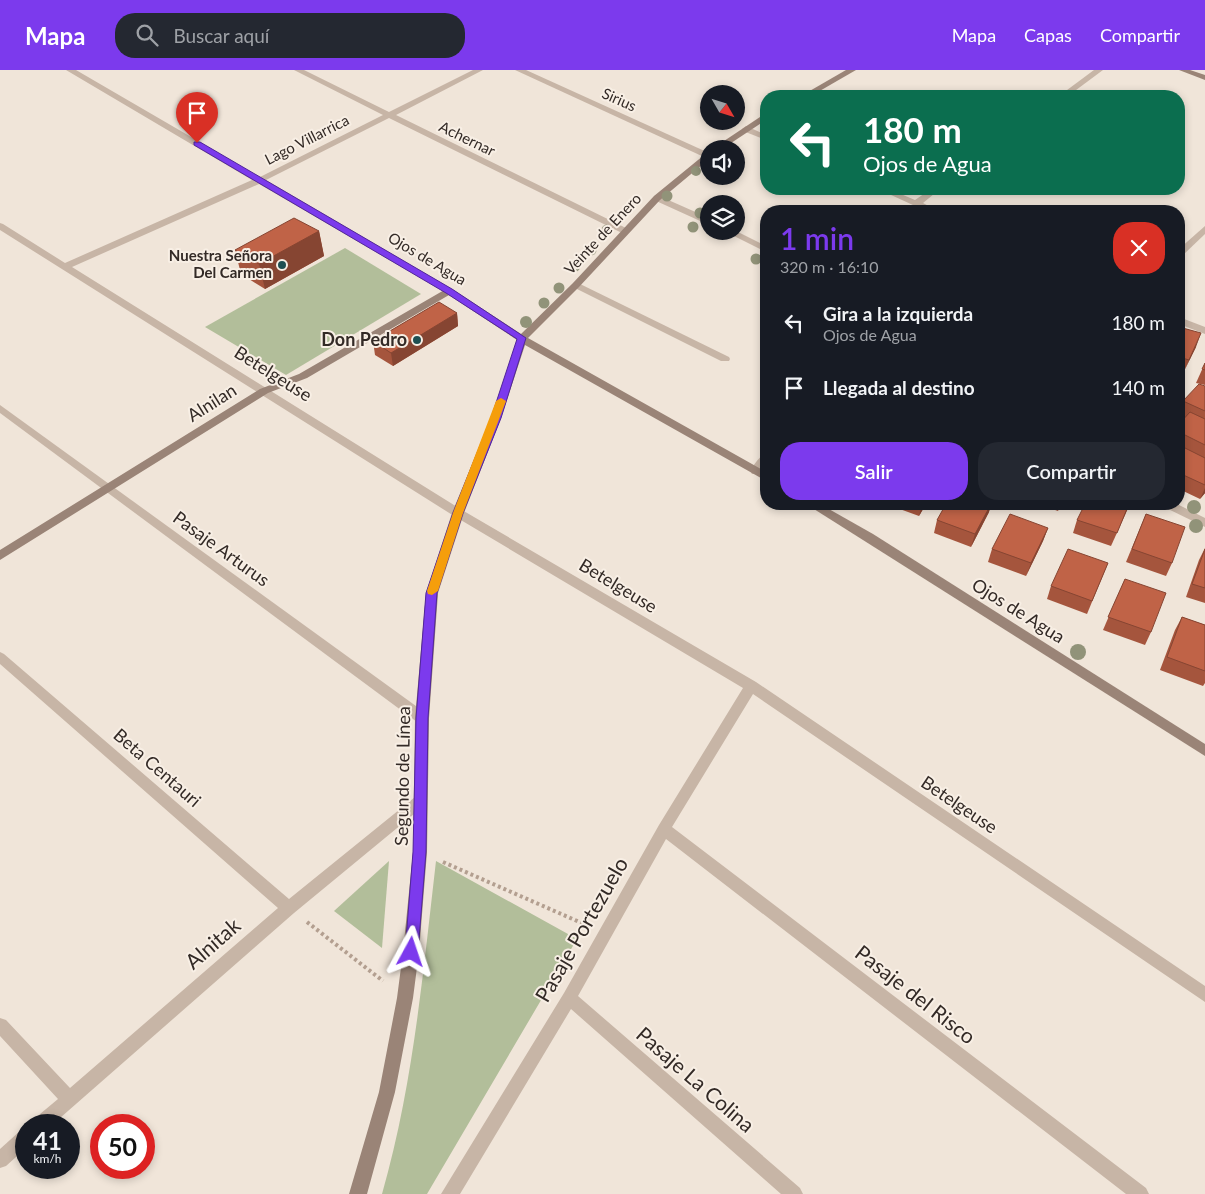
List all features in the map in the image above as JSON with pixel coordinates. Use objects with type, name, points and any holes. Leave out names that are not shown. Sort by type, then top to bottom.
[{"type":"main road","points":[[816,90],[852,70]]},
{"type":"main road","points":[[1183,70],[1205,78]]},
{"type":"main road","points":[[730,140],[760,121]]},
{"type":"main road","name":"Veinte de Enero","points":[[522,338],[576,285],[624,231],[657,198],[700,161]]},
{"type":"main road","name":"Ojos de Agua","points":[[449,291],[522,338],[760,473]]},
{"type":"main road","name":"Alnilan","points":[[0,556],[264,390],[303,376],[449,291]]},
{"type":"main road","name":"Segundo de Línea","points":[[358,1194],[386,1092],[405,998],[411,952],[420,852],[422,718],[432,593],[458,513],[496,418],[522,338]]},
{"type":"main road","name":"Ojos de Agua","points":[[822,510],[878,542],[1205,750]]},
{"type":"street","name":"Ojos de Agua","points":[[70,70],[449,291]]},
{"type":"street","name":"Achernar","points":[[298,70],[624,231]]},
{"type":"street","name":"Lago Villarrica","points":[[64,267],[260,180],[479,70]]},
{"type":"street","name":"Sirius","points":[[519,70],[700,150]]},
{"type":"street","points":[[1071,90],[1099,70]]},
{"type":"street","points":[[746,129],[760,135]]},
{"type":"street","points":[[896,195],[916,204],[928,195]]},
{"type":"street","points":[[657,198],[700,218]]},
{"type":"street","name":"Betelgeuse","points":[[0,226],[458,513],[751,686],[1205,995]]},
{"type":"street","points":[[1185,248],[1205,229]]},
{"type":"street","points":[[745,239],[760,246]]},
{"type":"street","points":[[576,285],[725,359]]},
{"type":"street","points":[[1185,323],[1205,331]]},
{"type":"street","name":"Pasaje Arturus","points":[[0,408],[422,718]]},
{"type":"street","points":[[1180,510],[1205,523]]},
{"type":"street","name":"Beta Centauri","points":[[0,656],[289,908]]},
{"type":"street","name":"Pasaje Portezuelo","points":[[450,1194],[568,998],[664,829],[751,686]]},
{"type":"street","name":"Alnitak","points":[[53,1114],[289,908],[420,801]]},
{"type":"street","name":"Pasaje del Risco","points":[[664,829],[1140,1194]]},
{"type":"street","name":"Pasaje La Colina","points":[[568,998],[794,1194]]},
{"type":"street","points":[[0,1025],[69,1100]]},
{"type":"street","points":[[0,1160],[15,1147]]},
{"type":"path","points":[[420,852],[604,933]]},
{"type":"path","points":[[289,908],[405,998]]},
{"type":"green space","points":[[345,248],[421,294],[286,375],[205,327]]},
{"type":"green space","points":[[389,861],[382,948],[334,911]]},
{"type":"green space","points":[[436,861],[577,939],[427,1194],[382,1194],[402,1112],[416,1029]]},
{"type":"building","points":[[294,218],[319,231],[259,264],[235,250]]},
{"type":"building","points":[[439,302],[457,313],[391,353],[373,341]]},
{"type":"building","points":[[1185,329],[1201,333],[1189,360],[1185,359]]},
{"type":"building","points":[[1199,384],[1205,386],[1205,411],[1185,402],[1185,399]]},
{"type":"building","points":[[1190,412],[1205,419],[1205,445],[1185,435],[1185,417]]},
{"type":"building","points":[[1185,448],[1205,458],[1205,485],[1185,476]]},
{"type":"building","points":[[943,510],[988,510],[975,534],[937,520]]},
{"type":"building","points":[[1082,510],[1127,510],[1117,533],[1077,520]]},
{"type":"building","points":[[1010,514],[1048,528],[1031,563],[992,549]]},
{"type":"building","points":[[1146,514],[1185,527],[1172,563],[1132,549]]},
{"type":"building","points":[[1068,549],[1108,563],[1092,601],[1051,586]]},
{"type":"building","points":[[1205,549],[1205,588],[1192,584]]},
{"type":"building","points":[[1125,579],[1166,593],[1151,632],[1108,617]]},
{"type":"building","points":[[1182,617],[1205,625],[1205,671],[1167,657]]},
{"type":"slow traffic","points":[[432,591],[458,513],[501,401]]},
{"type":"place","name":"Nuestra Señora Del Carmen","points":[[282,265]]},
{"type":"place","name":"Don Pedro","points":[[417,340]]},
{"type":"route","points":[[197,143],[449,291],[522,338],[496,418],[458,513],[432,593],[426,648],[422,718],[420,852],[411,952]]}]
